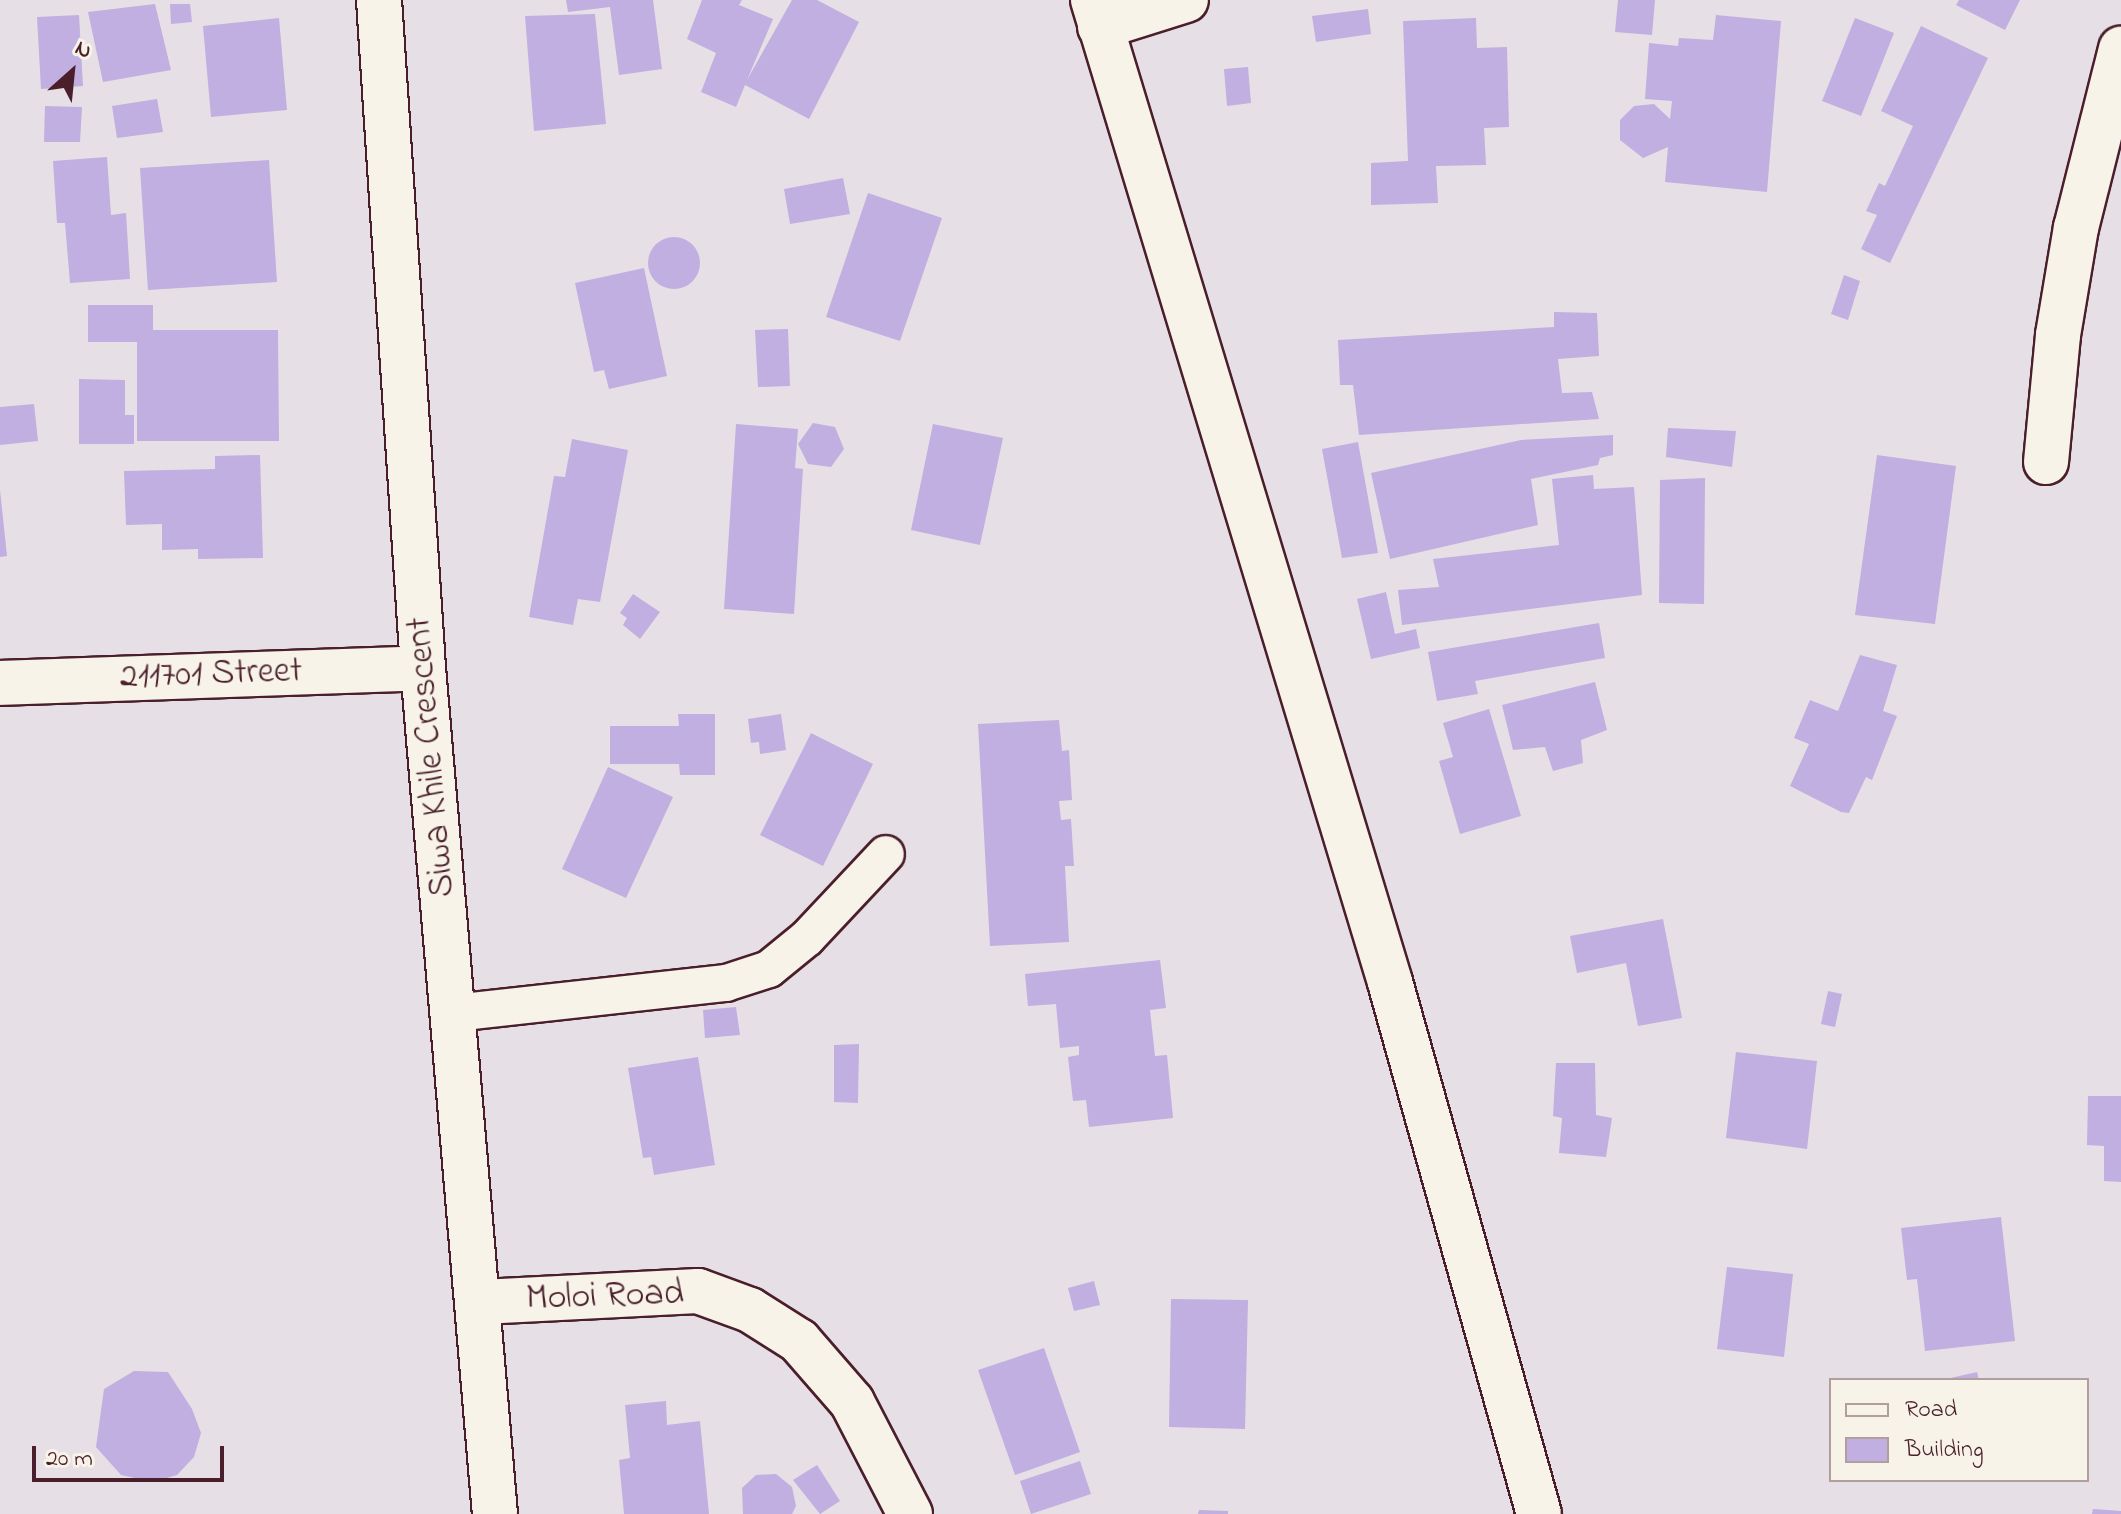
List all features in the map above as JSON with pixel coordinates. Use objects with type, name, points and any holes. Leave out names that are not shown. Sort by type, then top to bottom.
[{"type":"street","name":"Siwa Khile Crescent","points":[[379,0],[423,668],[481,1302],[495,1514]]},
{"type":"street","points":[[1186,0],[1097,14],[1390,982],[1539,1514]]},
{"type":"street","points":[[2046,462],[2058,335],[2076,228],[2121,49]]},
{"type":"street","name":"211701 Street","points":[[0,683],[423,668]]},
{"type":"street","name":"Moloi Road","points":[[481,1302],[698,1291],[750,1310],[799,1341],[852,1402],[910,1514]]},
{"type":"lane","points":[[454,1013],[726,983],[769,969],[807,938],[886,854]]},
{"type":"building","points":[[566,0],[653,0],[662,69],[619,75],[610,7],[568,12]]},
{"type":"building","points":[[702,0],[742,0],[739,5],[773,19],[747,80],[792,0],[817,0],[859,22],[809,119],[745,85],[736,107],[701,92],[716,53],[687,39]]},
{"type":"building","points":[[1618,0],[1655,0],[1652,35],[1615,32]]},
{"type":"building","points":[[1959,0],[2020,0],[2005,30],[1956,5]]},
{"type":"building","points":[[155,4],[171,70],[103,82],[88,12]]},
{"type":"building","points":[[170,4],[190,4],[192,22],[171,24]]},
{"type":"building","points":[[1368,9],[1371,34],[1316,42],[1312,16]]},
{"type":"building","points":[[595,14],[606,124],[534,131],[525,16]]},
{"type":"building","points":[[79,15],[83,86],[41,89],[37,17]]},
{"type":"building","points":[[1716,15],[1781,21],[1767,192],[1665,182],[1668,147],[1643,158],[1620,140],[1620,120],[1634,106],[1654,104],[1670,119],[1672,101],[1645,99],[1649,43],[1678,46],[1679,38],[1713,40]]},
{"type":"building","points":[[279,18],[287,110],[211,117],[203,26]]},
{"type":"building","points":[[1476,18],[1477,48],[1507,47],[1509,127],[1484,128],[1486,165],[1436,166],[1438,203],[1371,205],[1371,163],[1408,161],[1403,21]]},
{"type":"building","points":[[1855,18],[1894,33],[1861,116],[1822,101]]},
{"type":"building","points":[[1921,26],[1988,58],[1890,263],[1861,249],[1877,215],[1866,211],[1879,183],[1885,186],[1913,126],[1881,111]]},
{"type":"building","points":[[1248,67],[1251,103],[1227,106],[1224,69]]},
{"type":"building","points":[[157,99],[163,132],[117,138],[112,106]]},
{"type":"building","points":[[45,106],[82,107],[80,142],[44,142]]},
{"type":"building","points":[[107,157],[111,215],[126,213],[130,279],[70,283],[65,223],[57,223],[53,161]]},
{"type":"building","points":[[269,160],[277,282],[148,290],[140,168]]},
{"type":"building","points":[[843,178],[850,214],[790,224],[784,189]]},
{"type":"building","points":[[868,193],[942,218],[900,341],[826,317]]},
{"type":"building","points":[[674,237],[692,245],[700,263],[692,281],[674,289],[656,281],[648,263],[656,245]]},
{"type":"building","points":[[644,268],[667,376],[609,389],[604,370],[594,372],[575,283]]},
{"type":"building","points":[[1844,275],[1860,281],[1848,320],[1831,314]]},
{"type":"building","points":[[88,305],[153,305],[153,330],[278,330],[279,441],[137,441],[137,342],[88,342]]},
{"type":"building","points":[[1554,312],[1597,313],[1599,356],[1558,359],[1562,393],[1592,392],[1599,419],[1359,435],[1353,385],[1340,385],[1338,340],[1554,327]]},
{"type":"building","points":[[788,329],[790,386],[758,387],[755,330]]},
{"type":"building","points":[[79,379],[125,380],[125,415],[134,415],[134,444],[79,444]]},
{"type":"building","points":[[34,404],[38,441],[0,445],[0,407]]},
{"type":"building","points":[[813,423],[835,427],[844,449],[831,467],[808,464],[798,444]]},
{"type":"building","points":[[736,424],[798,429],[795,468],[803,469],[794,614],[724,609]]},
{"type":"building","points":[[933,424],[1003,438],[980,545],[911,530]]},
{"type":"building","points":[[1668,428],[1736,431],[1732,467],[1666,457]]},
{"type":"building","points":[[1613,435],[1613,455],[1600,458],[1598,465],[1531,479],[1538,525],[1390,559],[1371,473],[1521,440]]},
{"type":"building","points":[[572,439],[628,450],[600,602],[578,599],[573,625],[529,617],[554,476],[565,477]]},
{"type":"building","points":[[1358,442],[1378,553],[1342,558],[1322,449]]},
{"type":"building","points":[[260,455],[263,558],[198,559],[198,549],[162,550],[162,524],[126,525],[124,471],[215,469],[215,456]]},
{"type":"building","points":[[1877,455],[1956,466],[1935,624],[1855,615]]},
{"type":"building","points":[[1593,475],[1594,489],[1634,487],[1642,595],[1402,625],[1398,590],[1439,587],[1433,559],[1559,545],[1552,479]]},
{"type":"building","points":[[1705,478],[1704,604],[1659,603],[1660,480]]},
{"type":"building","points":[[0,490],[7,556],[0,557]]},
{"type":"building","points":[[1386,592],[1395,634],[1416,629],[1420,648],[1371,659],[1357,599]]},
{"type":"building","points":[[633,594],[660,612],[640,639],[623,625],[627,618],[620,613]]},
{"type":"building","points":[[1599,623],[1605,658],[1475,681],[1478,694],[1437,701],[1428,652]]},
{"type":"building","points":[[1860,655],[1897,665],[1883,711],[1897,716],[1872,780],[1866,777],[1849,813],[1841,812],[1790,786],[1809,744],[1794,738],[1810,700],[1838,711]]},
{"type":"building","points":[[1595,682],[1607,730],[1581,740],[1583,763],[1553,771],[1545,747],[1513,750],[1502,705]]},
{"type":"building","points":[[1489,709],[1521,816],[1460,834],[1439,761],[1453,757],[1443,723]]},
{"type":"building","points":[[678,714],[715,714],[715,775],[680,775],[679,764],[610,764],[610,726],[679,726]]},
{"type":"building","points":[[781,714],[786,750],[760,754],[759,742],[751,743],[748,719]]},
{"type":"building","points":[[1059,720],[1062,751],[1069,750],[1072,800],[1059,801],[1061,820],[1071,819],[1074,866],[1065,866],[1069,942],[990,946],[978,724]]},
{"type":"building","points":[[811,733],[873,764],[823,866],[760,835]]},
{"type":"building","points":[[608,767],[673,797],[626,898],[562,869]]},
{"type":"building","points":[[1663,919],[1682,1018],[1638,1026],[1626,963],[1577,973],[1570,936]]},
{"type":"building","points":[[1160,960],[1166,1008],[1150,1010],[1155,1056],[1167,1055],[1173,1118],[1089,1127],[1086,1100],[1073,1101],[1068,1057],[1079,1055],[1079,1046],[1060,1048],[1056,1004],[1028,1006],[1025,974]]},
{"type":"building","points":[[1828,991],[1842,994],[1835,1027],[1821,1024]]},
{"type":"building","points":[[736,1007],[740,1035],[705,1038],[703,1010]]},
{"type":"building","points":[[859,1044],[858,1103],[834,1102],[834,1045]]},
{"type":"building","points":[[1736,1052],[1817,1061],[1807,1149],[1726,1138]]},
{"type":"building","points":[[698,1057],[715,1165],[654,1175],[651,1157],[643,1158],[628,1068]]},
{"type":"building","points":[[1556,1063],[1595,1063],[1596,1115],[1612,1118],[1606,1157],[1559,1153],[1562,1118],[1553,1116]]},
{"type":"building","points":[[2088,1096],[2121,1096],[2121,1182],[2104,1181],[2104,1146],[2087,1145]]},
{"type":"building","points":[[2001,1217],[2015,1341],[1925,1351],[1917,1279],[1907,1280],[1901,1228]]},
{"type":"building","points":[[1727,1267],[1793,1274],[1784,1357],[1717,1349]]},
{"type":"building","points":[[1094,1281],[1100,1305],[1074,1311],[1068,1288]]},
{"type":"building","points":[[1171,1299],[1248,1300],[1245,1429],[1169,1427]]},
{"type":"building","points":[[1044,1348],[1080,1452],[1015,1475],[978,1370]]},
{"type":"building","points":[[134,1371],[168,1372],[192,1409],[201,1433],[194,1457],[177,1475],[153,1482],[121,1475],[96,1447],[104,1389]]},
{"type":"building","points":[[1977,1372],[1978,1378],[1950,1378]]},
{"type":"building","points":[[666,1401],[667,1425],[700,1421],[709,1514],[624,1514],[619,1460],[630,1458],[625,1405]]},
{"type":"building","points":[[1080,1461],[1091,1494],[1031,1514],[1020,1481]]},
{"type":"building","points":[[817,1465],[840,1501],[820,1514],[793,1480]]},
{"type":"building","points":[[776,1474],[792,1487],[796,1506],[792,1514],[743,1514],[742,1488],[756,1475]]},
{"type":"building","points":[[2093,1509],[2121,1511],[2121,1514],[2092,1514]]},
{"type":"building","points":[[1199,1510],[1228,1511],[1228,1514],[1198,1514]]}]
